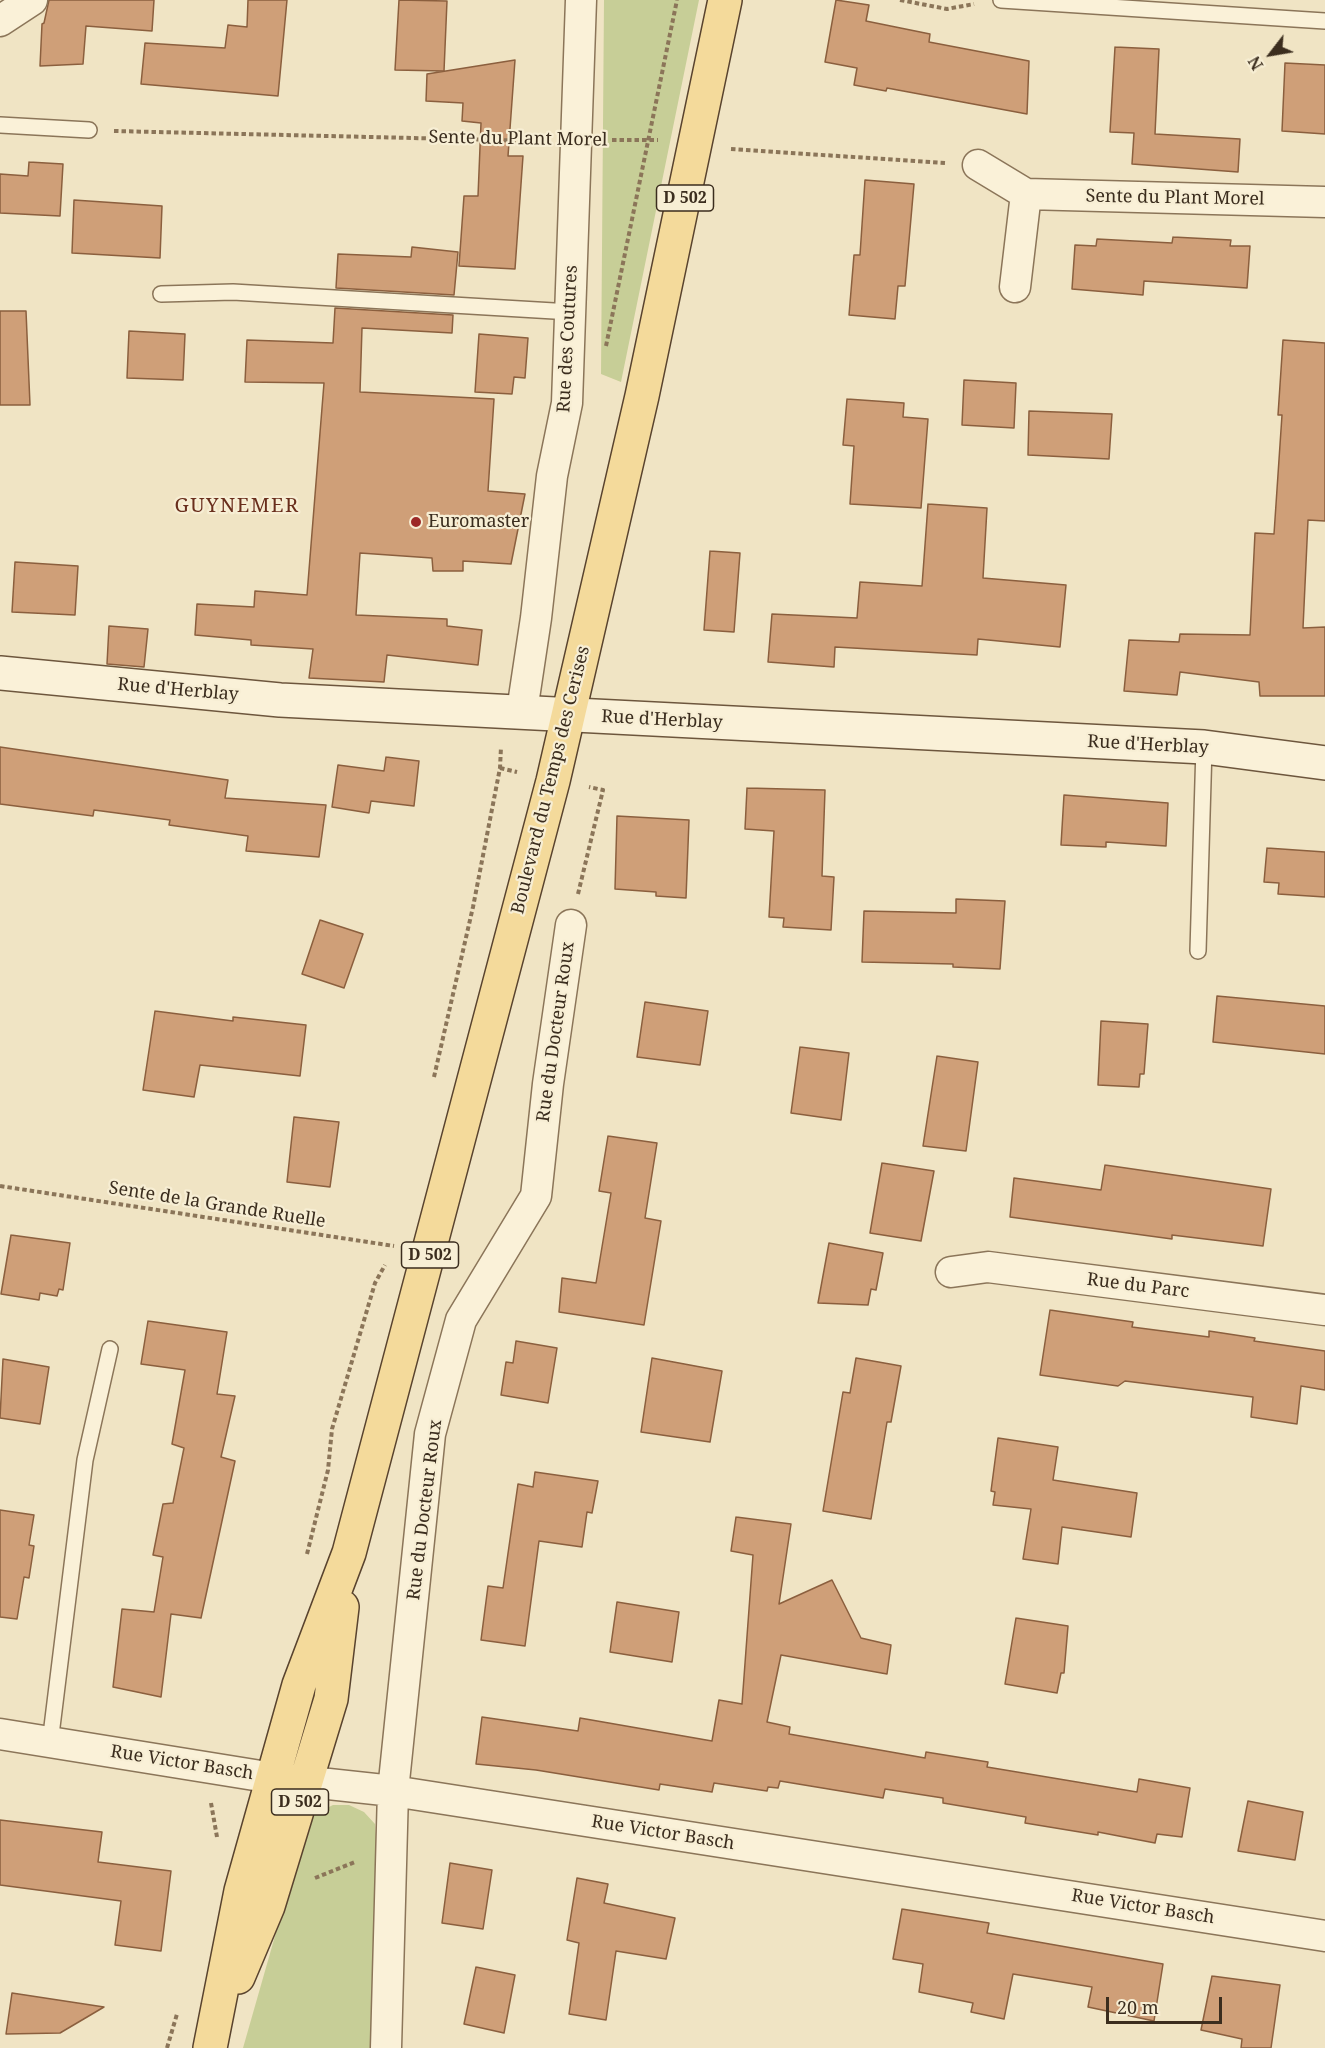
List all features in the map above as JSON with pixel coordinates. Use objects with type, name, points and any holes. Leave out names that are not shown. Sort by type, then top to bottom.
[{"type":"main road","name":"Boulevard du Temps des Cerises","points":[[211,2044],[241,1891],[299,1684],[348,1553],[431,1250],[553,781],[642,396],[725,0]]},
{"type":"main road","name":"Rue d'Herblay","points":[[0,673],[280,700],[1204,747],[1325,763]]},
{"type":"main road","name":"Boulevard du Temps des Cerises","points":[[211,2044],[268,1906],[331,1699],[348,1553]]},
{"type":"street","points":[[0,21],[32,0]]},
{"type":"street","name":"Rue des Coutures","points":[[522,711],[552,476],[567,403],[581,0]]},
{"type":"street","name":"Sente du Plant Morel","points":[[978,165],[1026,194],[1325,202]]},
{"type":"street","points":[[1015,287],[1026,194]]},
{"type":"street","name":"Rue du Docteur Roux","points":[[386,2048],[393,1791],[430,1434],[461,1320],[536,1196],[548,1084],[571,925]]},
{"type":"street","name":"Rue du Parc","points":[[951,1272],[988,1267],[1325,1310]]},
{"type":"street","name":"Rue Victor Basch","points":[[0,1734],[273,1778],[393,1791],[1325,1936]]},
{"type":"lane","points":[[1001,0],[1325,21]]},
{"type":"lane","points":[[0,125],[89,130]]},
{"type":"lane","points":[[161,294],[233,292],[571,312]]},
{"type":"lane","points":[[1198,951],[1204,747]]},
{"type":"lane","points":[[50,1743],[85,1460],[110,1348]]},
{"type":"path","points":[[605,351],[677,0]]},
{"type":"path","points":[[900,0],[947,9],[978,3]]},
{"type":"path","name":"Sente du Plant Morel","points":[[89,130],[575,141],[649,139],[696,147],[978,165]]},
{"type":"path","points":[[431,1088],[473,907],[500,768]]},
{"type":"path","name":"Sente de la Grande Ruelle","points":[[0,1186],[431,1250]]},
{"type":"path","points":[[306,1557],[322,1501],[332,1429],[375,1283],[395,1235]]},
{"type":"path","points":[[214,1769],[210,1788],[211,1812],[219,1841]]},
{"type":"path","points":[[167,2048],[180,2004]]},
{"type":"green space","points":[[604,0],[699,0],[621,382],[601,374]]},
{"type":"green space","points":[[333,1805],[349,1805],[364,1812],[375,1824],[378,1864],[372,2048],[243,2048],[307,1824],[317,1813]]},
{"type":"building","points":[[49,0],[154,0],[152,31],[86,26],[83,64],[40,66],[42,24]]},
{"type":"building","points":[[248,0],[287,0],[278,96],[141,84],[145,43],[225,48],[228,25],[247,27]]},
{"type":"building","points":[[399,0],[447,1],[444,71],[395,70]]},
{"type":"building","points":[[836,0],[869,5],[866,21],[930,34],[929,42],[1029,61],[1027,114],[887,88],[886,91],[854,85],[857,68],[825,62]]},
{"type":"building","points":[[1115,47],[1159,49],[1155,134],[1240,139],[1238,172],[1132,164],[1134,133],[1110,132]]},
{"type":"building","points":[[515,60],[508,156],[523,156],[515,269],[459,266],[464,196],[478,196],[481,123],[462,121],[463,103],[426,101],[427,74]]},
{"type":"building","points":[[1285,63],[1325,65],[1325,134],[1282,131]]},
{"type":"building","points":[[29,162],[63,164],[60,216],[0,213],[0,174],[28,176]]},
{"type":"building","points":[[865,180],[914,184],[905,286],[898,286],[895,319],[849,315],[854,255],[860,255]]},
{"type":"building","points":[[74,200],[162,206],[160,258],[72,253]]},
{"type":"building","points":[[1173,237],[1231,240],[1230,246],[1250,246],[1247,288],[1144,281],[1143,295],[1072,289],[1075,245],[1096,246],[1097,239],[1172,243]]},
{"type":"building","points":[[412,247],[458,252],[454,295],[336,288],[338,254],[411,257]]},
{"type":"building","points":[[335,308],[453,315],[452,333],[362,328],[360,392],[494,399],[488,491],[525,494],[511,564],[463,561],[463,571],[433,571],[432,558],[360,553],[356,615],[447,619],[447,626],[482,630],[478,665],[387,655],[384,682],[309,678],[313,649],[251,645],[251,640],[195,635],[197,604],[254,607],[255,591],[307,595],[324,383],[245,382],[247,340],[333,343]]},
{"type":"building","points":[[0,311],[26,311],[30,405],[0,405]]},
{"type":"building","points":[[129,331],[185,334],[183,380],[127,378]]},
{"type":"building","points":[[479,334],[528,338],[525,378],[514,377],[512,394],[475,392]]},
{"type":"building","points":[[1283,340],[1325,343],[1325,521],[1308,520],[1303,628],[1325,627],[1325,696],[1260,696],[1259,682],[1180,672],[1177,695],[1124,691],[1129,640],[1179,642],[1180,634],[1250,635],[1255,533],[1274,534],[1282,415],[1278,415]]},
{"type":"building","points":[[964,380],[1016,383],[1014,428],[962,425]]},
{"type":"building","points":[[847,399],[904,403],[903,417],[928,419],[921,508],[850,504],[854,446],[843,445]]},
{"type":"building","points":[[1029,411],[1112,414],[1109,459],[1028,455]]},
{"type":"building","points":[[928,504],[987,508],[983,578],[1066,585],[1060,647],[978,639],[977,655],[835,647],[834,667],[768,662],[772,614],[857,618],[860,582],[922,586]]},
{"type":"building","points":[[710,551],[740,553],[734,632],[704,630]]},
{"type":"building","points":[[15,562],[78,566],[75,615],[12,612]]},
{"type":"building","points":[[109,626],[148,629],[144,667],[107,664]]},
{"type":"building","points":[[0,747],[228,780],[225,798],[326,805],[319,857],[246,851],[248,836],[169,825],[170,820],[94,810],[93,816],[0,804]]},
{"type":"building","points":[[386,757],[419,761],[414,806],[371,801],[369,813],[332,807],[338,765],[384,771]]},
{"type":"building","points":[[747,788],[825,790],[822,876],[834,877],[831,930],[783,927],[784,918],[769,917],[774,831],[745,829]]},
{"type":"building","points":[[1064,795],[1168,803],[1166,846],[1106,842],[1106,847],[1061,845]]},
{"type":"building","points":[[617,816],[689,820],[686,898],[656,896],[656,892],[615,889]]},
{"type":"building","points":[[1267,848],[1325,852],[1325,897],[1278,894],[1279,883],[1264,882]]},
{"type":"building","points":[[956,899],[1005,901],[1000,969],[953,967],[953,964],[862,962],[864,911],[956,913]]},
{"type":"building","points":[[320,920],[363,934],[344,988],[302,974]]},
{"type":"building","points":[[1217,996],[1325,1006],[1325,1054],[1213,1042]]},
{"type":"building","points":[[645,1002],[708,1011],[700,1065],[637,1057]]},
{"type":"building","points":[[155,1011],[233,1021],[233,1017],[306,1025],[300,1076],[200,1065],[194,1097],[143,1090]]},
{"type":"building","points":[[1101,1021],[1148,1024],[1144,1074],[1140,1074],[1139,1087],[1098,1085]]},
{"type":"building","points":[[800,1047],[849,1053],[841,1120],[791,1113]]},
{"type":"building","points":[[937,1056],[978,1062],[966,1151],[923,1146]]},
{"type":"building","points":[[294,1117],[339,1122],[330,1187],[287,1182]]},
{"type":"building","points":[[608,1136],[657,1143],[645,1218],[661,1221],[644,1325],[559,1312],[562,1278],[596,1283],[611,1193],[599,1191]]},
{"type":"building","points":[[882,1163],[934,1171],[921,1241],[870,1233]]},
{"type":"building","points":[[1105,1165],[1271,1189],[1263,1246],[1172,1235],[1172,1239],[1010,1217],[1014,1178],[1101,1190]]},
{"type":"building","points":[[11,1235],[70,1243],[63,1290],[59,1289],[57,1296],[40,1293],[39,1300],[1,1294]]},
{"type":"building","points":[[829,1243],[883,1253],[876,1290],[871,1289],[868,1305],[818,1303]]},
{"type":"building","points":[[1050,1310],[1133,1322],[1132,1327],[1209,1337],[1209,1331],[1255,1338],[1254,1341],[1325,1351],[1325,1390],[1301,1386],[1297,1424],[1251,1417],[1253,1397],[1125,1381],[1118,1386],[1040,1375]]},
{"type":"building","points":[[148,1321],[227,1332],[217,1394],[235,1396],[221,1457],[235,1461],[201,1618],[171,1614],[161,1697],[113,1687],[122,1609],[154,1612],[163,1557],[153,1555],[163,1504],[173,1503],[184,1448],[172,1444],[185,1370],[141,1364]]},
{"type":"building","points":[[516,1341],[557,1348],[548,1403],[501,1395],[506,1362],[513,1363]]},
{"type":"building","points":[[652,1358],[722,1371],[710,1442],[641,1432]]},
{"type":"building","points":[[856,1358],[901,1366],[891,1422],[887,1422],[871,1519],[823,1511],[843,1392],[850,1393]]},
{"type":"building","points":[[3,1359],[49,1367],[40,1424],[0,1418]]},
{"type":"building","points":[[998,1438],[1058,1447],[1053,1480],[1137,1493],[1131,1537],[1062,1527],[1058,1564],[1023,1559],[1031,1509],[993,1505],[995,1492],[991,1491]]},
{"type":"building","points":[[535,1472],[598,1481],[592,1513],[587,1512],[582,1547],[539,1541],[525,1646],[481,1640],[488,1586],[503,1588],[518,1484],[533,1487]]},
{"type":"building","points":[[0,1510],[34,1515],[29,1545],[34,1546],[29,1578],[24,1577],[17,1619],[0,1617]]},
{"type":"building","points":[[736,1517],[791,1524],[779,1604],[832,1580],[861,1638],[891,1645],[887,1674],[781,1655],[767,1722],[790,1727],[789,1734],[925,1758],[926,1752],[988,1762],[987,1767],[1137,1792],[1139,1779],[1190,1788],[1182,1837],[1157,1834],[1155,1843],[1098,1832],[1098,1835],[1025,1823],[1026,1817],[943,1803],[943,1798],[885,1789],[883,1798],[780,1781],[778,1788],[768,1787],[767,1791],[714,1783],[712,1792],[660,1784],[659,1790],[536,1770],[476,1764],[482,1717],[578,1731],[580,1718],[712,1741],[719,1700],[742,1704],[753,1555],[731,1551]]},
{"type":"building","points":[[617,1602],[679,1612],[672,1662],[610,1652]]},
{"type":"building","points":[[1016,1618],[1068,1626],[1064,1673],[1061,1673],[1057,1693],[1005,1684]]},
{"type":"building","points":[[1248,1801],[1303,1812],[1295,1860],[1238,1851]]},
{"type":"building","points":[[0,1820],[102,1832],[98,1862],[171,1871],[161,1951],[115,1945],[121,1901],[0,1885]]},
{"type":"building","points":[[450,1863],[492,1870],[483,1929],[442,1923]]},
{"type":"building","points":[[577,1878],[608,1884],[604,1903],[675,1918],[666,1959],[616,1951],[606,2020],[569,2014],[579,1943],[567,1940]]},
{"type":"building","points":[[902,1909],[989,1923],[987,1933],[1163,1964],[1154,2021],[1088,2007],[1092,1987],[1013,1974],[1004,2019],[971,2012],[973,2003],[919,1992],[923,1964],[893,1959]]},
{"type":"building","points":[[476,1967],[515,1975],[504,2033],[464,2024]]},
{"type":"building","points":[[1212,1976],[1280,1985],[1271,2048],[1241,2048],[1242,2039],[1201,2030]]},
{"type":"building","points":[[12,1993],[104,2007],[60,2033],[6,2034]]},
{"type":"place","name":"Euromaster","points":[[416,522]]},
{"type":"district","name":"GUYNEMER","points":[[237,506]]}]
